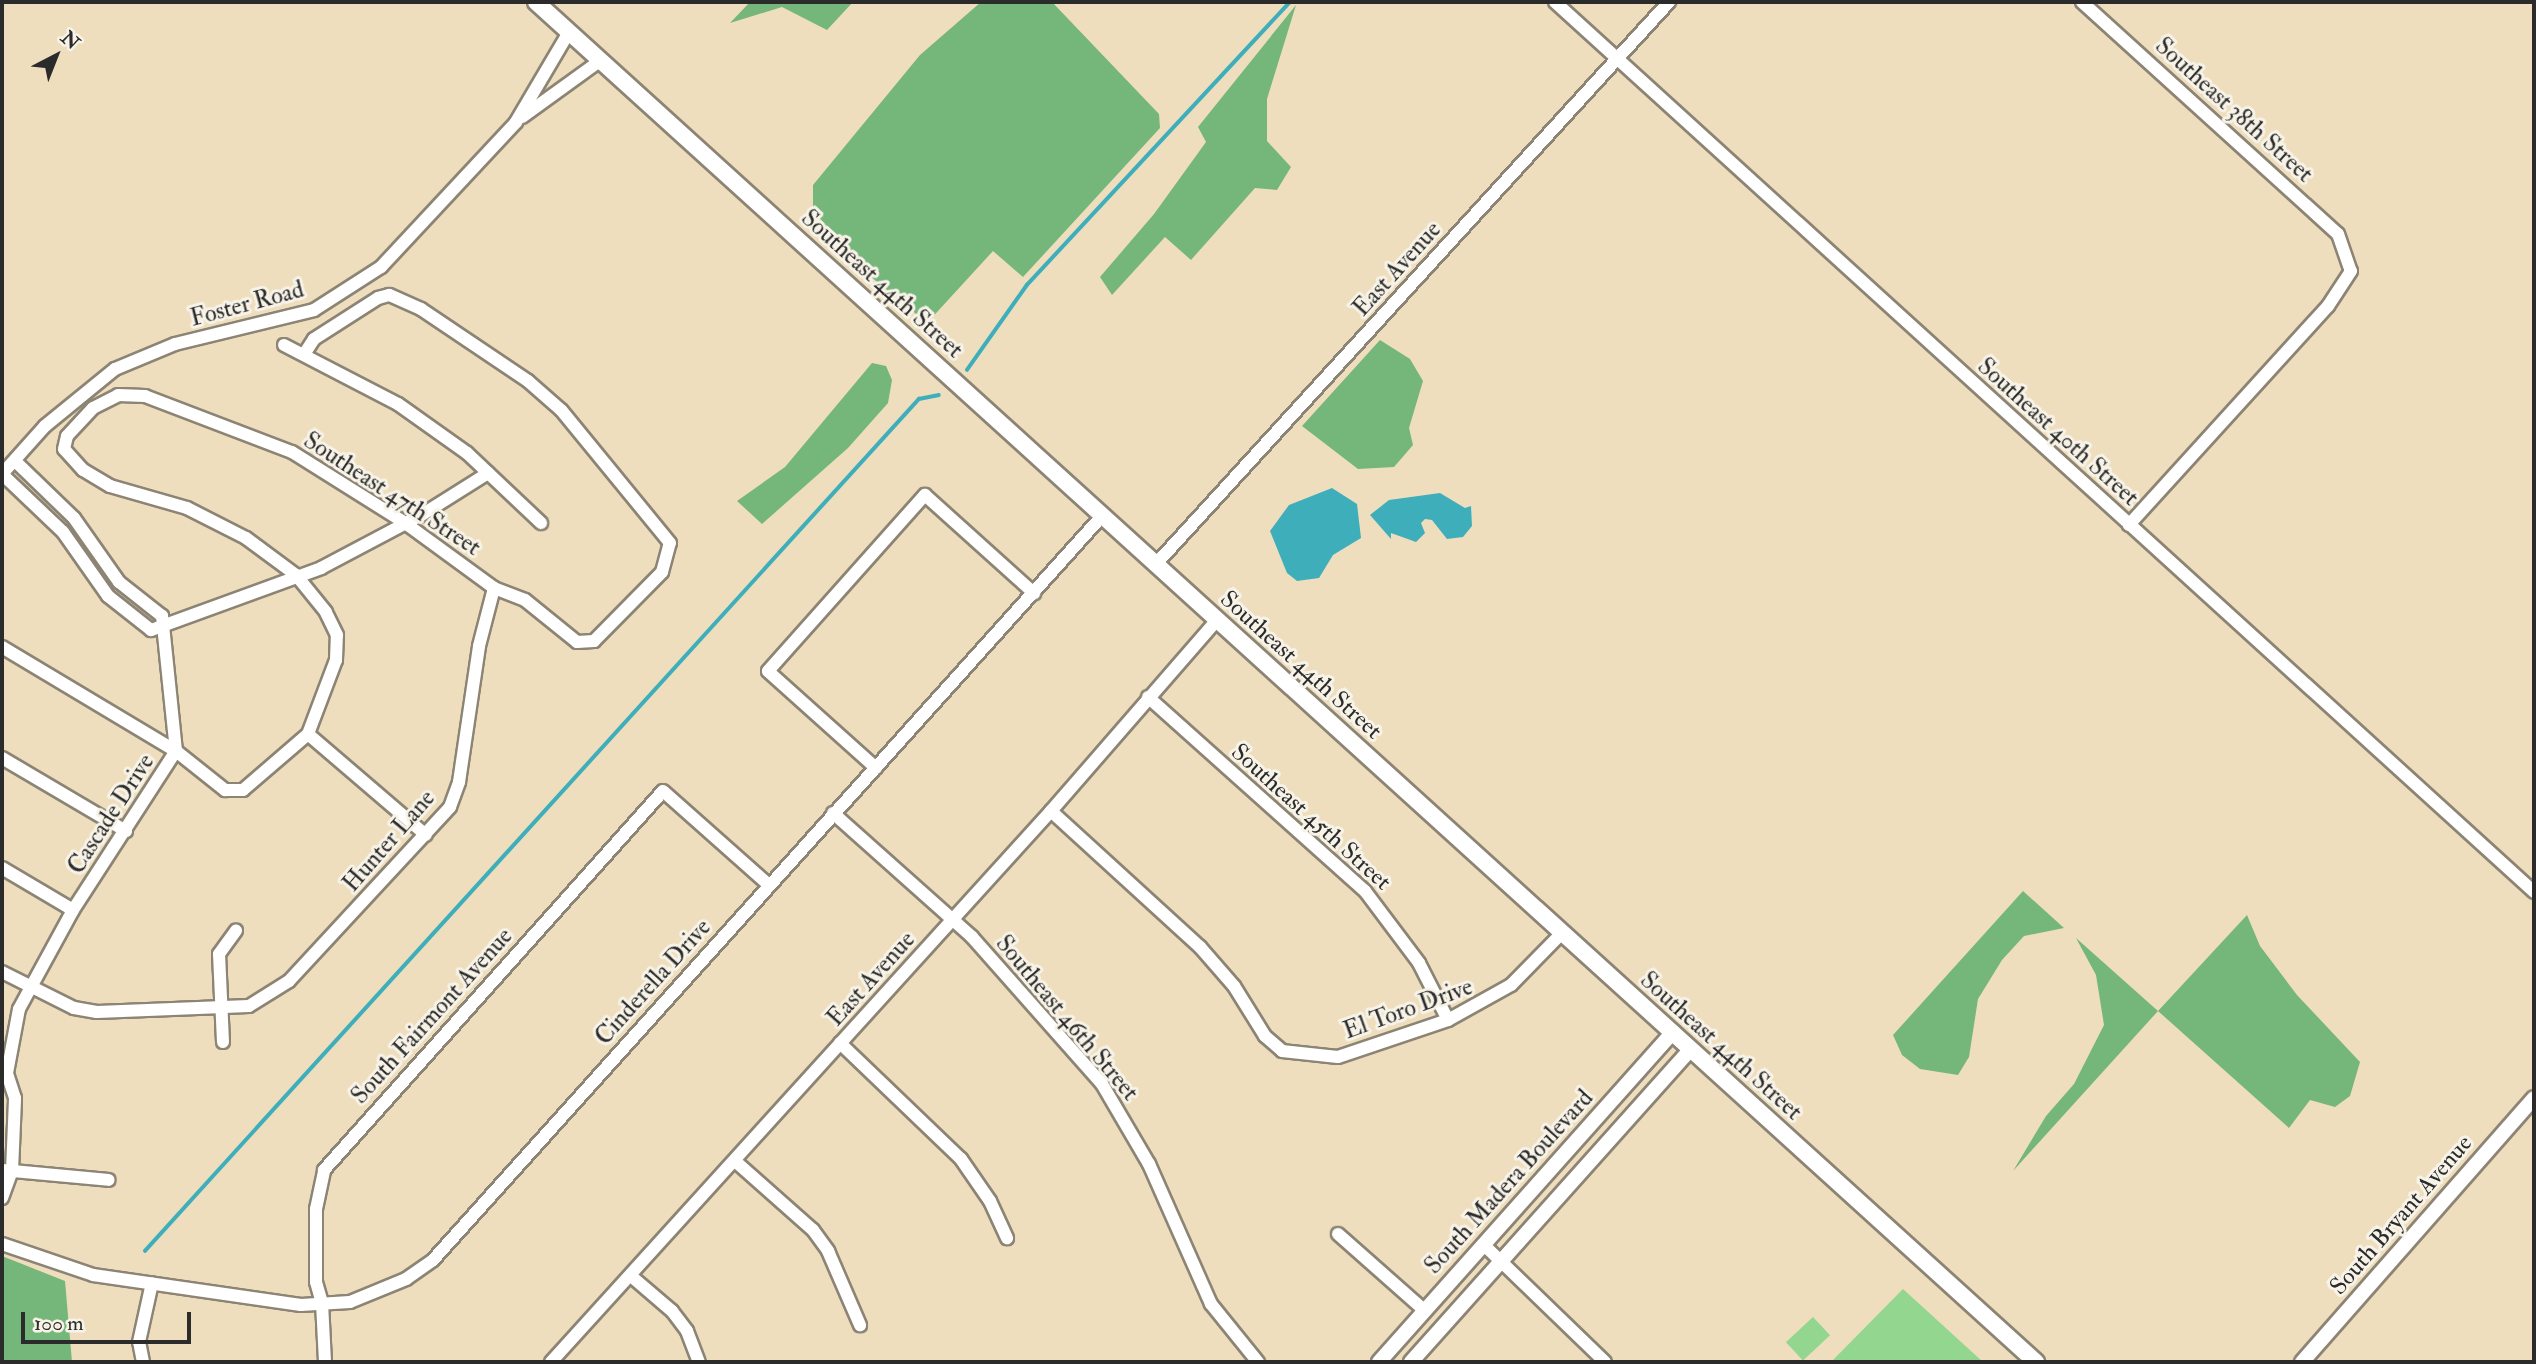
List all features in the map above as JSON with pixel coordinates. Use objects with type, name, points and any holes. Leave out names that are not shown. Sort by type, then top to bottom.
[{"type":"main road","name":"Southeast 44th Street","points":[[536,2],[2036,1362]]},
{"type":"street","name":"Southeast 40th Street","points":[[1555,2],[2534,892]]},
{"type":"street","name":"East Avenue","points":[[1156,564],[1669,2]]},
{"type":"street","name":"Southeast 38th Street","points":[[2082,2],[2338,234],[2348,256],[2351,271],[2337,296],[2129,525]]},
{"type":"street","name":"Foster Road","points":[[516,122],[569,32]]},
{"type":"street","name":"Foster Road","points":[[6,468],[45,426],[115,369],[175,344],[314,310],[381,267],[516,122],[601,60]]},
{"type":"street","name":"Southeast 47th Street","points":[[296,575],[218,522],[94,478],[64,449],[79,420],[93,408],[118,395],[145,396],[292,452],[405,523],[494,588],[525,600],[568,638],[583,644],[594,641],[662,572],[670,552],[663,533],[561,410],[511,368],[405,300],[389,295],[378,298],[314,339],[305,353]]},
{"type":"street","points":[[284,345],[305,353],[398,404],[488,473],[541,523]]},
{"type":"street","points":[[6,468],[74,518],[119,582],[162,616],[163,627],[296,575],[321,568],[405,523],[488,473]]},
{"type":"street","points":[[876,768],[768,671],[925,495],[1034,593]]},
{"type":"street","name":"Cinderella Drive","points":[[2,1244],[93,1275],[301,1305],[350,1302],[406,1279],[433,1260],[1102,516]]},
{"type":"street","points":[[2,647],[176,751],[225,790],[243,790],[308,734],[336,660],[337,635],[314,594],[296,575]]},
{"type":"street","name":"Hunter Lane","points":[[2,972],[85,1011],[249,1006],[289,981],[443,818],[455,795],[479,646],[494,588]]},
{"type":"street","name":"East Avenue","points":[[551,1362],[1051,811],[1217,620]]},
{"type":"street","name":"Cascade Drive","points":[[2,1198],[15,1098],[5,1073],[19,1009],[28,986],[73,910],[176,751],[163,627]]},
{"type":"street","name":"Southeast 45th Street","points":[[1148,697],[1365,891],[1419,963],[1448,1020]]},
{"type":"street","points":[[308,734],[426,835]]},
{"type":"street","points":[[2,758],[126,831]]},
{"type":"street","name":"South Fairmont Avenue","points":[[325,1362],[322,1303],[316,1282],[316,1209],[324,1170],[335,1154],[663,791],[769,885]]},
{"type":"street","name":"El Toro Drive","points":[[1051,811],[1200,947],[1234,986],[1265,1036],[1282,1051],[1338,1057],[1448,1020],[1511,985],[1562,933]]},
{"type":"street","name":"Southeast 46th Street","points":[[834,813],[952,920],[1010,978],[1108,1094],[1149,1164],[1210,1304],[1258,1362]]},
{"type":"street","points":[[2,868],[73,910]]},
{"type":"street","points":[[223,1042],[219,954],[236,931]]},
{"type":"street","name":"South Madera Boulevard","points":[[1379,1362],[1673,1032]]},
{"type":"street","points":[[841,1044],[961,1159],[990,1201],[1007,1238]]},
{"type":"street","name":"South Madera Boulevard","points":[[1411,1362],[1691,1049]]},
{"type":"street","name":"South Bryant Avenue","points":[[2302,1362],[2534,1098]]},
{"type":"street","points":[[735,1161],[813,1230],[828,1251],[860,1325]]},
{"type":"street","points":[[7,1170],[109,1180]]},
{"type":"street","points":[[1338,1234],[1424,1311]]},
{"type":"street","points":[[1484,1245],[1605,1362]]},
{"type":"street","points":[[631,1276],[672,1311],[687,1331],[699,1362]]},
{"type":"street","points":[[143,1362],[139,1342],[152,1283]]},
{"type":"green space","points":[[750,2],[853,2],[827,30],[782,7],[730,23]]},
{"type":"green space","points":[[981,2],[1052,2],[1159,114],[1160,128],[1023,277],[993,251],[927,323],[847,257],[813,208],[813,185],[920,55]]},
{"type":"green space","points":[[1296,5],[1267,99],[1267,141],[1291,167],[1277,190],[1255,188],[1191,260],[1165,237],[1112,295],[1100,277],[1154,214],[1206,142],[1198,127]]},
{"type":"green space","points":[[1380,340],[1410,359],[1423,381],[1409,428],[1413,445],[1394,467],[1358,469],[1302,426]]},
{"type":"green space","points":[[872,363],[886,366],[892,380],[888,403],[848,448],[762,524],[737,501],[785,467]]},
{"type":"green space","points":[[2023,891],[2064,928],[2024,936],[2002,960],[1978,999],[1969,1057],[1958,1075],[1920,1069],[1902,1055],[1893,1035]]},
{"type":"green space","points":[[2247,915],[2260,946],[2297,995],[2360,1062],[2350,1096],[2335,1107],[2310,1100],[2289,1128],[2158,1011]]},
{"type":"green space","points":[[2076,938],[2158,1011],[2013,1171],[2046,1116],[2074,1084],[2104,1025],[2096,975]]},
{"type":"green space","points":[[2,1256],[65,1281],[72,1362],[2,1362]]},
{"type":"green space","points":[[1903,1289],[1983,1362],[1831,1362]]},
{"type":"green space","points":[[1813,1317],[1830,1335],[1803,1361],[1786,1342]]},
{"type":"water","points":[[1332,488],[1357,504],[1361,538],[1333,555],[1319,578],[1297,581],[1287,573],[1270,531],[1289,505]]},
{"type":"water","points":[[1440,493],[1465,508],[1471,506],[1472,526],[1463,537],[1447,539],[1432,520],[1425,519],[1421,523],[1425,533],[1416,542],[1391,533],[1391,539],[1370,515],[1389,500]]},
{"type":"waterway","points":[[967,370],[1027,285],[1290,2]]},
{"type":"waterway","points":[[145,1251],[919,399],[939,395]]}]
